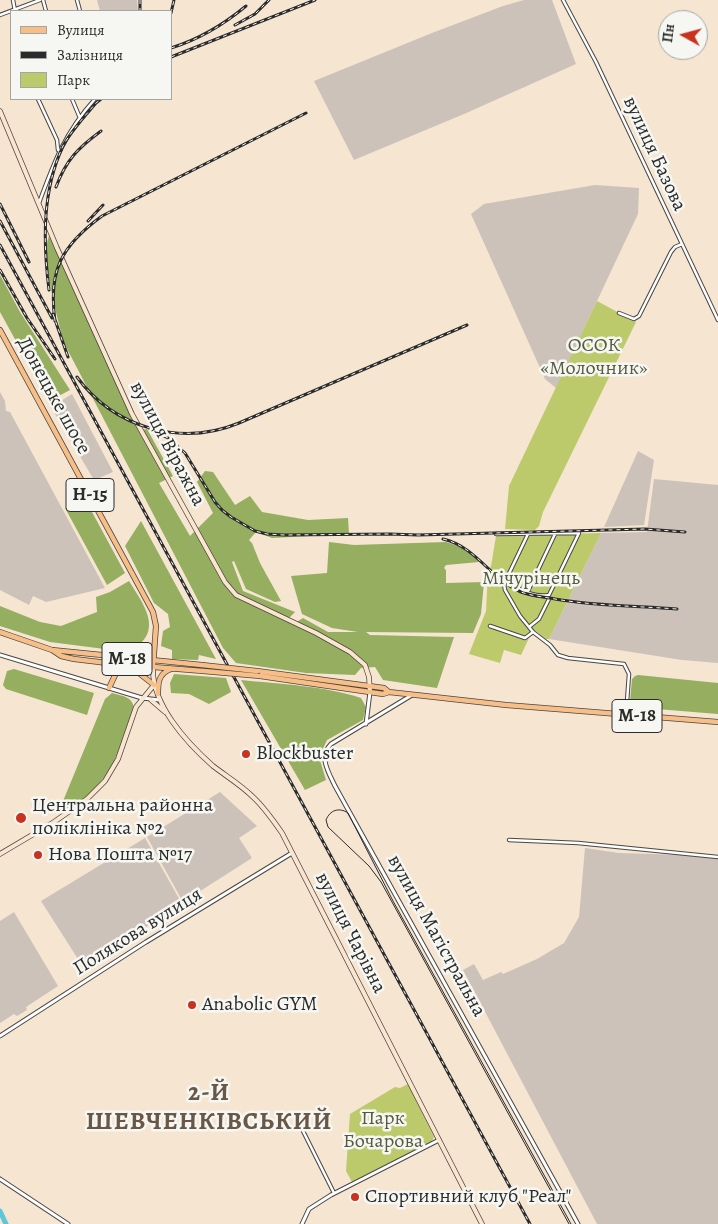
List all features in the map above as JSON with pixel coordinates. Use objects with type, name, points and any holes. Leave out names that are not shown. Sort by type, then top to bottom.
[{"type":"main road","name":"вулиця Віражна","points":[[0,111],[132,414],[225,582],[236,595],[316,633],[350,652],[365,665],[369,677],[370,692]]},
{"type":"main road","name":"Донецьке шосе","points":[[0,330],[153,612],[156,626],[153,664]]},
{"type":"main road","name":"М-18","points":[[0,632],[52,650],[153,664],[256,671],[384,688],[389,692]]},
{"type":"main road","name":"М-18","points":[[52,650],[62,656],[100,662],[126,665],[153,664],[173,668],[202,668],[383,694],[389,692],[497,704],[718,722]]},
{"type":"main road","points":[[100,662],[111,668],[114,678]]},
{"type":"main road","name":"вулиця Чарівна","points":[[153,664],[154,685],[158,694],[168,715],[188,742],[252,796],[282,833],[482,1224]]},
{"type":"main road","points":[[0,854],[78,806],[105,781],[118,759],[136,707],[154,685],[126,665],[119,668],[109,688]]},
{"type":"main road","points":[[158,694],[158,680],[162,674],[173,668]]},
{"type":"main road","points":[[151,700],[168,715]]},
{"type":"street","points":[[14,0],[15,10],[42,0]]},
{"type":"street","name":"вулиця Базова","points":[[563,0],[596,62],[718,320]]},
{"type":"street","points":[[38,100],[58,140],[58,152]]},
{"type":"street","points":[[72,100],[80,118]]},
{"type":"street","points":[[39,204],[64,140],[94,100]]},
{"type":"street","points":[[58,140],[64,140]]},
{"type":"street","points":[[619,313],[634,319],[639,316],[672,252],[675,247],[682,244]]},
{"type":"street","points":[[496,534],[579,533],[549,595],[544,596],[522,591],[506,581]]},
{"type":"street","points":[[528,534],[506,581],[505,590],[511,602],[533,632],[550,645],[558,655],[624,664],[629,674],[626,715]]},
{"type":"street","points":[[528,591],[555,534]]},
{"type":"street","points":[[529,627],[539,619],[549,599]]},
{"type":"street","points":[[490,626],[525,638],[533,632]]},
{"type":"street","points":[[0,655],[142,698],[161,700]]},
{"type":"street","name":"вулиця Віражна","points":[[366,724],[370,692]]},
{"type":"street","name":"вулиця Магістральна","points":[[412,695],[366,724],[336,740],[324,754],[328,772],[578,1224]]},
{"type":"street","points":[[509,840],[578,843],[718,857]]},
{"type":"street","name":"Полякова вулиця","points":[[0,1036],[146,942],[292,853]]},
{"type":"street","points":[[300,1125],[334,1193]]},
{"type":"street","points":[[302,1224],[309,1209],[334,1193],[439,1140]]},
{"type":"street","points":[[0,1179],[68,1224]]},
{"type":"shaded area","points":[[97,0],[137,0],[138,10],[100,10]]},
{"type":"shaded area","points":[[524,0],[552,0],[576,64],[354,160],[314,81],[432,33]]},
{"type":"shaded area","points":[[595,185],[639,188],[638,214],[556,388],[545,379],[471,214],[484,204]]},
{"type":"shaded area","points":[[0,392],[5,401],[6,411],[10,412],[105,588],[46,602],[33,596],[29,605],[0,590]]},
{"type":"shaded area","points":[[72,394],[113,472],[94,480],[51,407]]},
{"type":"shaded area","points":[[638,451],[654,460],[644,525],[604,527]]},
{"type":"shaded area","points":[[654,479],[718,485],[718,663],[682,660],[549,639],[601,533],[647,532]]},
{"type":"shaded area","points":[[220,792],[257,826],[239,838],[252,858],[183,902],[147,837]]},
{"type":"shaded area","points":[[145,838],[182,904],[87,965],[78,959],[41,901]]},
{"type":"shaded area","points":[[585,848],[619,853],[718,856],[718,1224],[597,1224],[463,970],[474,964],[483,980],[501,972],[503,974],[537,959],[564,943],[579,917]]},
{"type":"shaded area","points":[[14,912],[58,986],[26,1007],[27,1010],[17,1016],[14,1014],[0,1023],[0,921]]},
{"type":"green space","points":[[49,236],[57,248],[141,430],[147,429],[173,476],[159,483],[190,536],[213,513],[197,482],[205,471],[213,472],[235,505],[250,496],[262,512],[308,520],[348,518],[349,534],[272,538],[256,532],[249,540],[281,601],[275,602],[246,589],[234,561],[232,562],[243,591],[295,612],[288,619],[295,623],[303,618],[328,632],[358,632],[332,628],[302,614],[291,576],[327,573],[329,542],[354,545],[446,542],[461,547],[473,555],[479,562],[446,565],[444,568],[446,570],[446,583],[484,582],[481,614],[473,633],[366,632],[370,635],[454,637],[437,688],[383,680],[375,667],[361,668],[355,675],[306,673],[236,663],[223,648],[64,343],[48,273],[47,245]]},
{"type":"green space","points":[[0,275],[20,312],[70,390],[49,401],[0,312]]},
{"type":"green space","name":"ОСОК «Молочник»","points":[[597,301],[636,322],[543,512],[539,526],[535,530],[505,529],[509,486]]},
{"type":"green space","points":[[85,499],[125,573],[107,585],[65,508]]},
{"type":"green space","points":[[141,521],[216,659],[199,655],[198,660],[172,659],[172,650],[161,646],[163,631],[170,627],[168,614],[154,603],[125,546]]},
{"type":"green space","name":"Мічурінець","points":[[601,533],[549,639],[546,639],[536,631],[529,638],[521,655],[504,650],[500,663],[469,654],[486,611],[488,572],[491,566],[496,536]]},
{"type":"green space","points":[[129,581],[146,611],[149,628],[147,636],[141,643],[128,652],[50,642],[0,626],[0,606],[40,622],[61,626],[97,612],[96,597],[110,592]]},
{"type":"green space","points":[[14,669],[94,693],[87,715],[6,689],[3,685],[7,671]]},
{"type":"green space","points":[[174,674],[226,678],[231,692],[209,704],[189,694],[171,693],[170,683]]},
{"type":"green space","points":[[638,675],[718,683],[718,714],[632,707],[630,702],[632,679]]},
{"type":"green space","points":[[241,680],[317,688],[361,698],[366,707],[363,720],[327,740],[319,757],[326,780],[305,790]]},
{"type":"green space","points":[[112,693],[129,699],[134,708],[121,744],[111,766],[97,787],[64,811],[61,806],[105,699]]},
{"type":"green space","name":"Парк Бочарова","points":[[408,1084],[434,1137],[432,1141],[352,1182],[346,1171],[350,1114],[395,1087],[400,1088]]},
{"type":"waterway","points":[[0,1211],[6,1224]]},
{"type":"tram line","points":[[569,1224],[381,882],[369,866],[328,827],[326,820],[335,810],[348,813],[393,901],[571,1224]]},
{"type":"railway","points":[[140,0],[140,10]]},
{"type":"railway","points":[[172,10],[174,0]]},
{"type":"railway","points":[[235,25],[255,14],[269,0]]},
{"type":"railway","points":[[172,57],[315,0]]},
{"type":"railway","points":[[172,48],[211,31],[246,6]]},
{"type":"railway","points":[[49,290],[45,235],[51,181],[66,140],[100,100]]},
{"type":"railway","points":[[55,321],[54,288],[60,261],[76,238],[88,227],[102,216],[306,113]]},
{"type":"railway","points":[[56,187],[64,169],[74,155],[101,131]]},
{"type":"railway","points":[[0,204],[29,262]]},
{"type":"railway","points":[[88,221],[103,205]]},
{"type":"railway","points":[[0,221],[52,318]]},
{"type":"railway","points":[[0,245],[530,1224]]},
{"type":"railway","points":[[0,270],[27,318],[55,359]]},
{"type":"railway","points":[[53,314],[68,357]]},
{"type":"railway","points":[[77,377],[92,395],[110,409],[129,420],[150,428],[194,433],[217,430],[239,423],[467,325]]},
{"type":"railway","points":[[150,429],[168,438],[185,453],[215,502],[222,510],[255,531],[267,534],[418,535],[645,529],[685,532]]},
{"type":"railway","points":[[443,539],[465,549],[510,586],[521,592],[586,603],[677,609]]},
{"type":"place","name":"Blockbuster","points":[[246,754]]},
{"type":"place","name":"Центральна районна поліклініка №2","points":[[21,818]]},
{"type":"place","name":"Нова Пошта №17","points":[[38,855]]},
{"type":"place","name":"Anabolic GYM","points":[[192,1005]]},
{"type":"place","name":"Спортивний клуб \"Реал\"","points":[[355,1197]]},
{"type":"district","name":"2-Й ШЕВЧЕНКІВСЬКИЙ","points":[[209,1108]]}]
